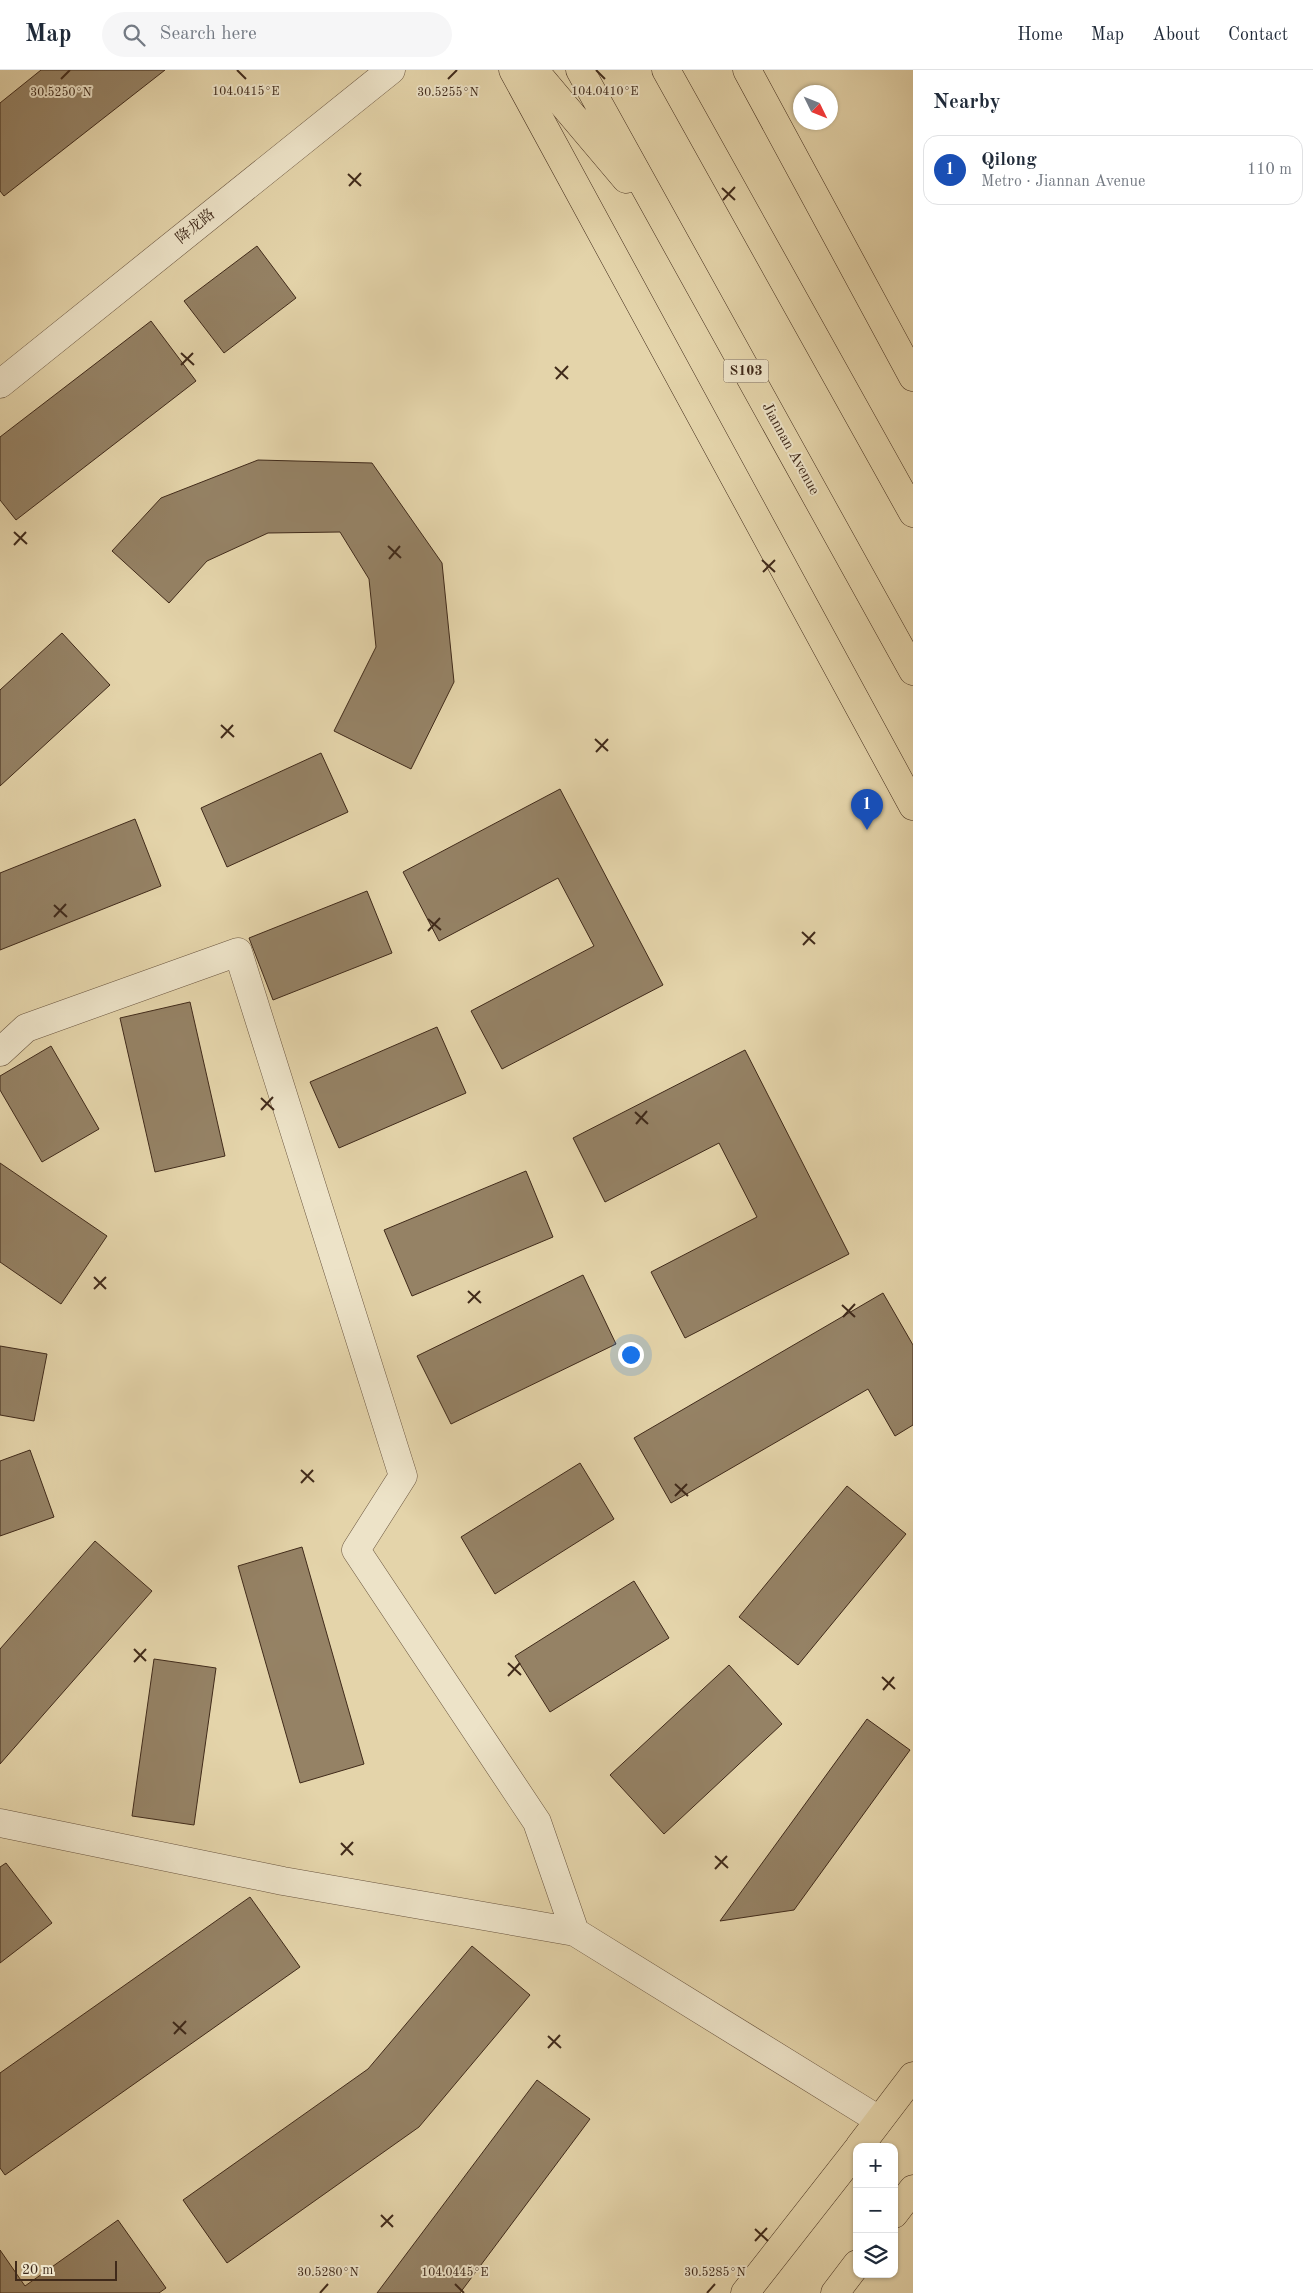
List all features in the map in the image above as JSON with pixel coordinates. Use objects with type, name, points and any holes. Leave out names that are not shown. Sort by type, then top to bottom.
[{"type":"main road","points":[[513,70],[913,806]]},
{"type":"main road","points":[[534,70],[663,223]]},
{"type":"main road","name":"Jiannan Avenue","points":[[580,70],[663,223],[913,671]]},
{"type":"main road","points":[[666,70],[913,513]]},
{"type":"main road","points":[[688,70],[704,137]]},
{"type":"main road","points":[[747,70],[913,377]]},
{"type":"main road","points":[[862,2143],[913,2076]]},
{"type":"main road","points":[[745,2293],[853,2154]]},
{"type":"main road","points":[[898,2209],[913,2189]]},
{"type":"main road","points":[[835,2293],[853,2269]]},
{"type":"street","name":"降龙路","points":[[0,384],[392,70]]},
{"type":"street","points":[[0,1052],[26,1028],[238,952],[403,1476],[356,1550],[537,1822],[575,1932]]},
{"type":"street","points":[[0,1823],[283,1882],[575,1932],[880,2120]]},
{"type":"building","points":[[41,70],[165,70],[4,196],[0,191],[0,103]]},
{"type":"building","points":[[257,246],[296,298],[224,353],[184,301]]},
{"type":"building","points":[[151,321],[196,381],[16,520],[0,500],[0,437]]},
{"type":"building","points":[[258,460],[372,463],[442,563],[454,682],[411,769],[334,731],[376,647],[369,579],[340,532],[268,533],[207,561],[169,603],[112,551],[161,498]]},
{"type":"building","points":[[62,633],[110,685],[0,786],[0,690]]},
{"type":"building","points":[[321,753],[348,812],[227,867],[201,808]]},
{"type":"building","points":[[560,789],[663,985],[502,1069],[471,1011],[594,946],[558,878],[439,941],[403,872]]},
{"type":"building","points":[[135,819],[161,886],[0,950],[0,873]]},
{"type":"building","points":[[367,891],[392,953],[273,1000],[249,938]]},
{"type":"building","points":[[190,1002],[225,1156],[155,1172],[120,1018]]},
{"type":"building","points":[[437,1027],[466,1093],[339,1148],[310,1082]]},
{"type":"building","points":[[51,1046],[99,1129],[42,1162],[0,1090],[0,1076]]},
{"type":"building","points":[[745,1050],[849,1254],[685,1338],[651,1272],[757,1217],[719,1143],[605,1202],[573,1138]]},
{"type":"building","points":[[0,1163],[107,1236],[61,1304],[0,1262]]},
{"type":"building","points":[[526,1171],[553,1237],[412,1296],[384,1230]]},
{"type":"building","points":[[583,1275],[616,1344],[451,1424],[417,1356]]},
{"type":"building","points":[[883,1293],[913,1345],[913,1425],[895,1436],[868,1389],[671,1503],[634,1438]]},
{"type":"building","points":[[0,1346],[47,1354],[34,1421],[0,1415]]},
{"type":"building","points":[[30,1450],[54,1517],[0,1536],[0,1461]]},
{"type":"building","points":[[580,1463],[614,1519],[495,1594],[461,1537]]},
{"type":"building","points":[[847,1486],[906,1534],[798,1665],[739,1617]]},
{"type":"building","points":[[95,1541],[152,1591],[0,1764],[0,1649]]},
{"type":"building","points":[[302,1547],[364,1764],[300,1783],[238,1566]]},
{"type":"building","points":[[634,1581],[669,1638],[550,1712],[515,1656]]},
{"type":"building","points":[[154,1659],[216,1668],[194,1825],[132,1816]]},
{"type":"building","points":[[729,1665],[782,1724],[664,1834],[610,1775]]},
{"type":"building","points":[[867,1719],[910,1750],[794,1910],[720,1921]]},
{"type":"building","points":[[6,1863],[52,1923],[0,1963],[0,1867]]},
{"type":"building","points":[[250,1897],[300,1967],[5,2175],[0,2168],[0,2073]]},
{"type":"building","points":[[472,1946],[530,1995],[419,2127],[227,2263],[183,2200],[368,2069]]},
{"type":"building","points":[[537,2080],[590,2119],[460,2293],[377,2293]]},
{"type":"building","points":[[118,2220],[166,2288],[159,2293],[0,2293],[0,2250],[25,2286]]},
{"type":"place","name":"Qilong","points":[[867,830]]}]
